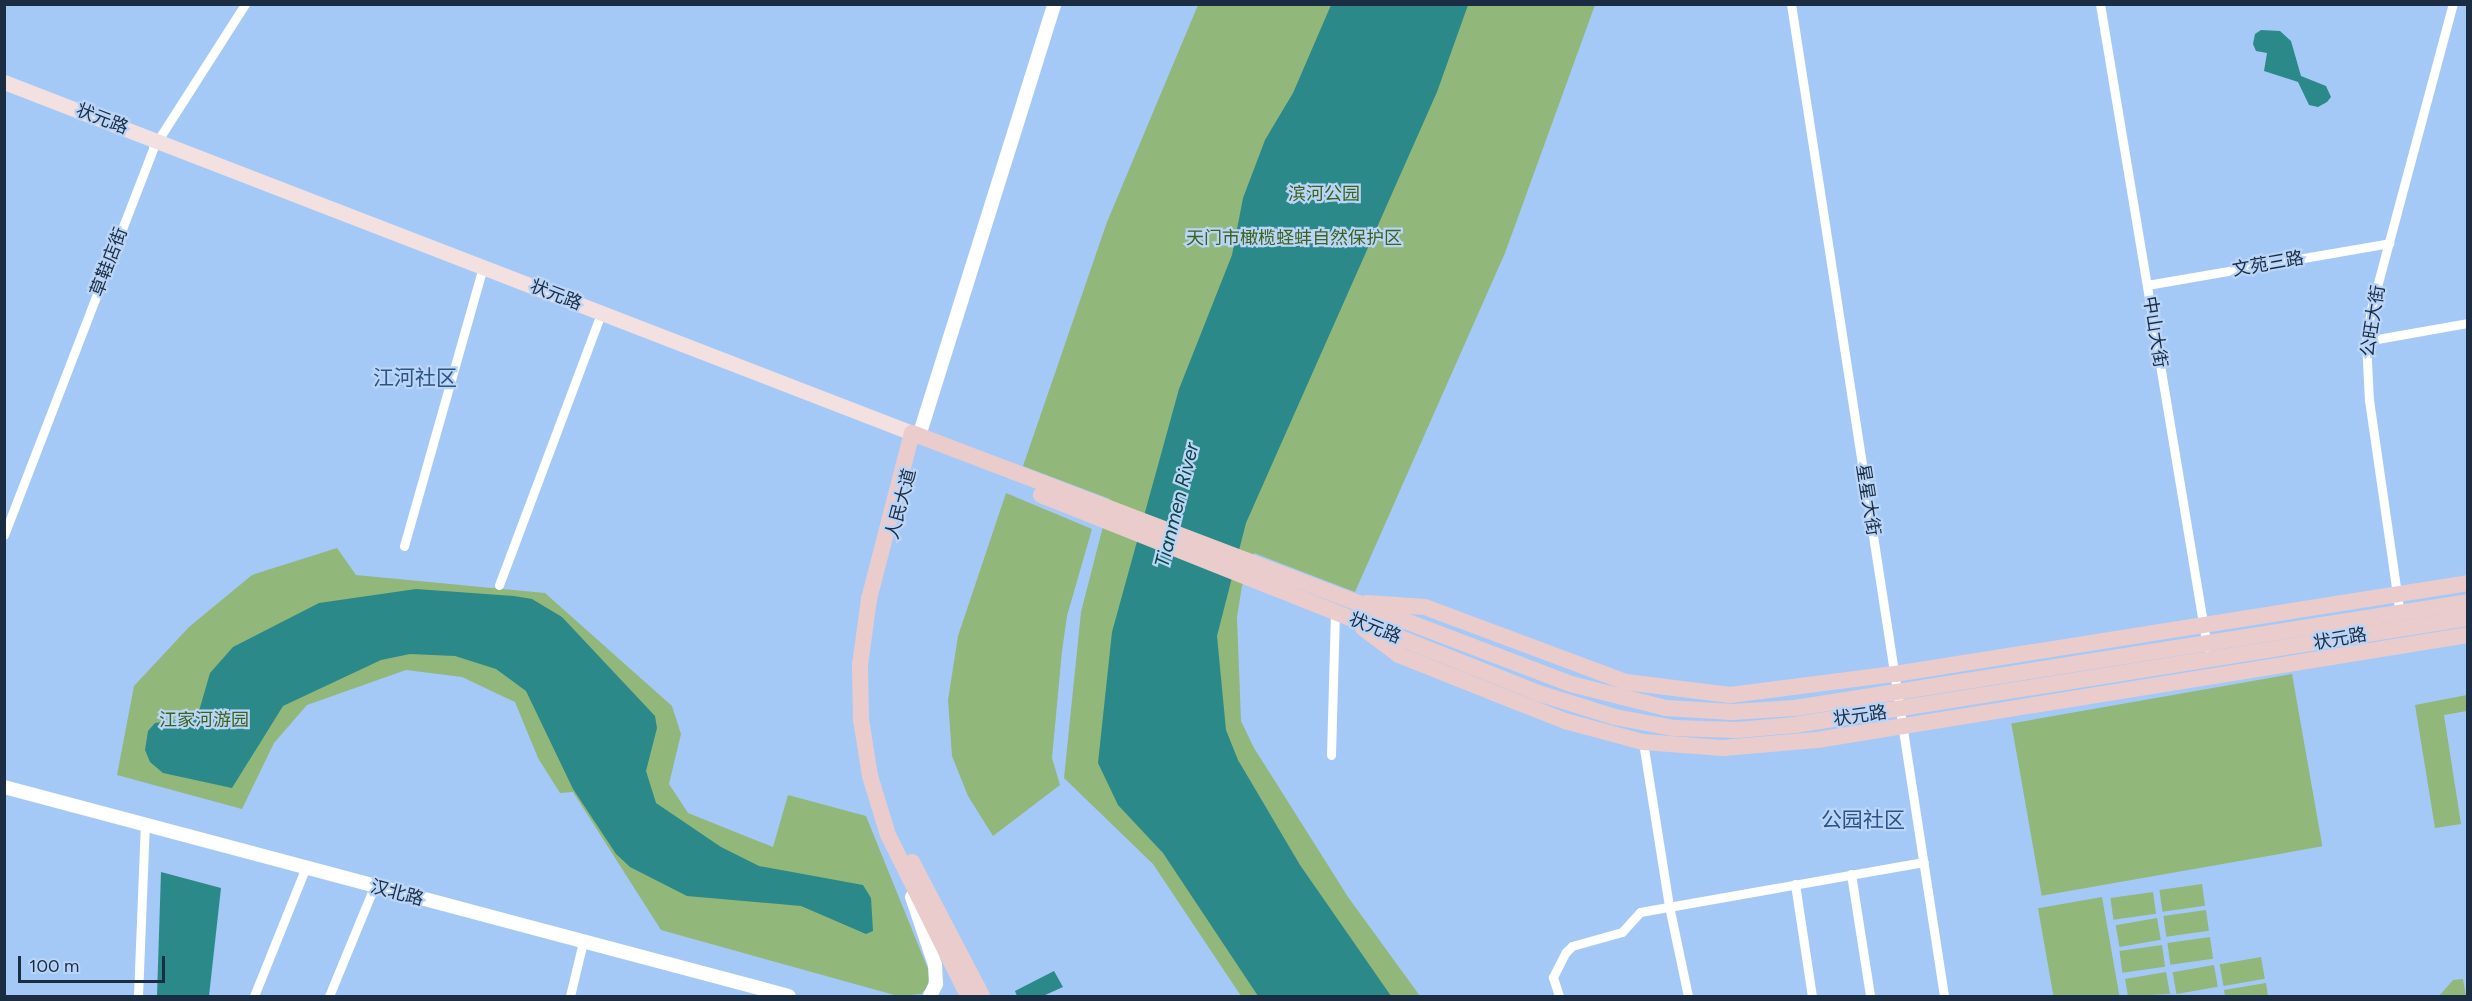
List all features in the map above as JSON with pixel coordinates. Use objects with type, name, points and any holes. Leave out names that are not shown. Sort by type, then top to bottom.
[{"type":"highway","name":"状元路","points":[[914,439],[1354,611],[1538,693],[1615,717],[1674,728],[1751,730],[1901,718],[2207,652]]},
{"type":"highway","name":"人民大道","points":[[914,439],[869,599],[859,682],[870,776],[899,861],[968,996]]},
{"type":"highway","name":"人民大道","points":[[914,439],[869,633],[866,714],[885,805],[982,996]]},
{"type":"highway","name":"状元路","points":[[1274,579],[1335,612],[1354,611],[1605,695],[1666,708],[1726,703],[1818,704],[2207,652],[2402,629],[2468,618]]},
{"type":"highway","points":[[1726,703],[1802,688],[2468,584]]},
{"type":"highway","name":"状元路","points":[[2402,629],[2468,602]]},
{"type":"highway","points":[[1354,611],[1388,648],[1412,661],[1565,721],[1643,742],[1723,748],[1783,744],[1901,718],[2402,629],[2468,635]]},
{"type":"highway","points":[[1802,688],[1818,704]]},
{"type":"highway","points":[[1723,748],[1751,730]]},
{"type":"main road","name":"人民大道","points":[[914,439],[1046,4]]},
{"type":"main road","name":"人民大道","points":[[914,439],[1054,4]]},
{"type":"main road","name":"状元路","points":[[4,82],[155,144],[914,439]]},
{"type":"main road","name":"状元路","points":[[4,92],[155,144]]},
{"type":"main road","name":"状元路","points":[[481,270],[598,321],[914,439]]},
{"type":"main road","name":"汉北路","points":[[4,787],[770,994],[789,996]]},
{"type":"main road","points":[[899,861],[935,965],[936,984],[930,996]]},
{"type":"street","name":"草鞋店街","points":[[4,535],[155,144],[245,4]]},
{"type":"street","name":"星星大街","points":[[1791,4],[1944,996]]},
{"type":"street","name":"中山大街","points":[[2100,4],[2207,652]]},
{"type":"street","name":"公旺大街","points":[[2402,629],[2368,401],[2366,341],[2389,243],[2453,4]]},
{"type":"street","name":"文苑三路","points":[[2147,285],[2389,243]]},
{"type":"street","points":[[404,546],[481,270]]},
{"type":"street","points":[[499,585],[598,321]]},
{"type":"street","points":[[2366,341],[2468,324]]},
{"type":"street","points":[[1331,754],[1335,612]]},
{"type":"street","points":[[1643,742],[1669,906],[1688,996]]},
{"type":"street","points":[[138,996],[145,825]]},
{"type":"street","points":[[1559,996],[1553,977],[1555,969],[1572,946],[1617,935],[1634,915],[1669,906],[1924,862]]},
{"type":"street","points":[[254,996],[305,869]]},
{"type":"street","points":[[1851,874],[1870,996]]},
{"type":"street","points":[[1795,884],[1812,996]]},
{"type":"street","points":[[329,996],[374,887]]},
{"type":"street","points":[[570,996],[583,942]]},
{"type":"green space","name":"天门市橄榄蛏蚌自然保护区","points":[[1198,5],[1595,5],[1505,253],[1355,592],[1254,553],[1242,586],[1237,617],[1241,721],[1254,748],[1348,897],[1420,996],[1241,996],[1153,864],[1064,778],[1081,612],[1110,499],[1023,466],[1107,222]]},
{"type":"green space","points":[[1006,493],[1092,529],[1067,616],[1062,651],[1052,758],[1060,785],[993,836],[968,796],[952,756],[948,700],[958,636]]},
{"type":"green space","name":"江家河游园","points":[[337,548],[356,575],[545,593],[672,706],[681,734],[669,784],[688,813],[773,847],[788,795],[866,816],[930,974],[927,988],[921,994],[898,996],[661,930],[573,792],[560,793],[538,758],[515,702],[462,677],[406,670],[307,705],[274,743],[242,809],[117,775],[134,686],[189,627],[252,575]]},
{"type":"green space","points":[[2292,674],[2322,846],[2042,896],[2011,723]]},
{"type":"green space","points":[[2467,695],[2467,711],[2444,715],[2461,824],[2435,828],[2415,705]]},
{"type":"green space","points":[[2202,884],[2205,906],[2162,912],[2159,890]]},
{"type":"green space","points":[[2153,892],[2156,914],[2113,920],[2110,898]]},
{"type":"green space","points":[[2102,897],[2119,995],[2053,996],[2038,908]]},
{"type":"green space","points":[[2206,910],[2209,931],[2166,937],[2163,916]]},
{"type":"green space","points":[[2157,918],[2161,940],[2119,947],[2116,925]]},
{"type":"green space","points":[[2210,937],[2213,959],[2170,965],[2167,943]]},
{"type":"green space","points":[[2162,945],[2165,967],[2122,973],[2119,951]]},
{"type":"green space","points":[[2261,957],[2265,979],[2223,986],[2220,964]]},
{"type":"green space","points":[[2214,965],[2218,987],[2176,994],[2173,972]]},
{"type":"green space","points":[[2166,972],[2170,994],[2128,996],[2125,979]]},
{"type":"green space","points":[[2463,979],[2466,996],[2439,996],[2453,980]]},
{"type":"green space","points":[[2266,983],[2268,996],[2225,996],[2224,990]]},
{"type":"water","name":"天门市橄榄蛏蚌自然保护区","points":[[1331,5],[1468,5],[1437,92],[1246,523],[1217,636],[1226,730],[1238,760],[1300,865],[1391,996],[1258,996],[1163,853],[1118,805],[1098,763],[1112,632],[1179,389],[1232,255],[1243,198],[1265,140],[1293,93]]},
{"type":"water","points":[[2261,30],[2280,31],[2291,41],[2301,76],[2326,86],[2331,97],[2327,102],[2318,107],[2309,105],[2298,82],[2264,71],[2267,53],[2256,51],[2253,44],[2255,34]]},
{"type":"water","points":[[416,589],[532,599],[562,617],[655,716],[657,728],[646,771],[656,803],[721,847],[759,866],[863,885],[871,898],[873,931],[866,934],[801,906],[687,896],[630,867],[616,854],[573,789],[526,691],[496,669],[455,656],[410,654],[381,660],[283,706],[232,788],[163,773],[150,762],[145,750],[148,731],[155,723],[185,719],[199,711],[210,673],[233,647],[319,603]]},
{"type":"water","points":[[161,872],[221,888],[209,996],[157,996]]},
{"type":"water","points":[[1054,971],[1063,987],[1043,996],[1017,996],[1015,991]]},
{"type":"district","name":"江河社区","points":[[415,378]]},
{"type":"district","name":"公园社区","points":[[1863,820]]},
{"type":"park label","name":"滨河公园","points":[[1324,194]]},
{"type":"water label","name":"Tianmen River","points":[[1177,505]]}]
